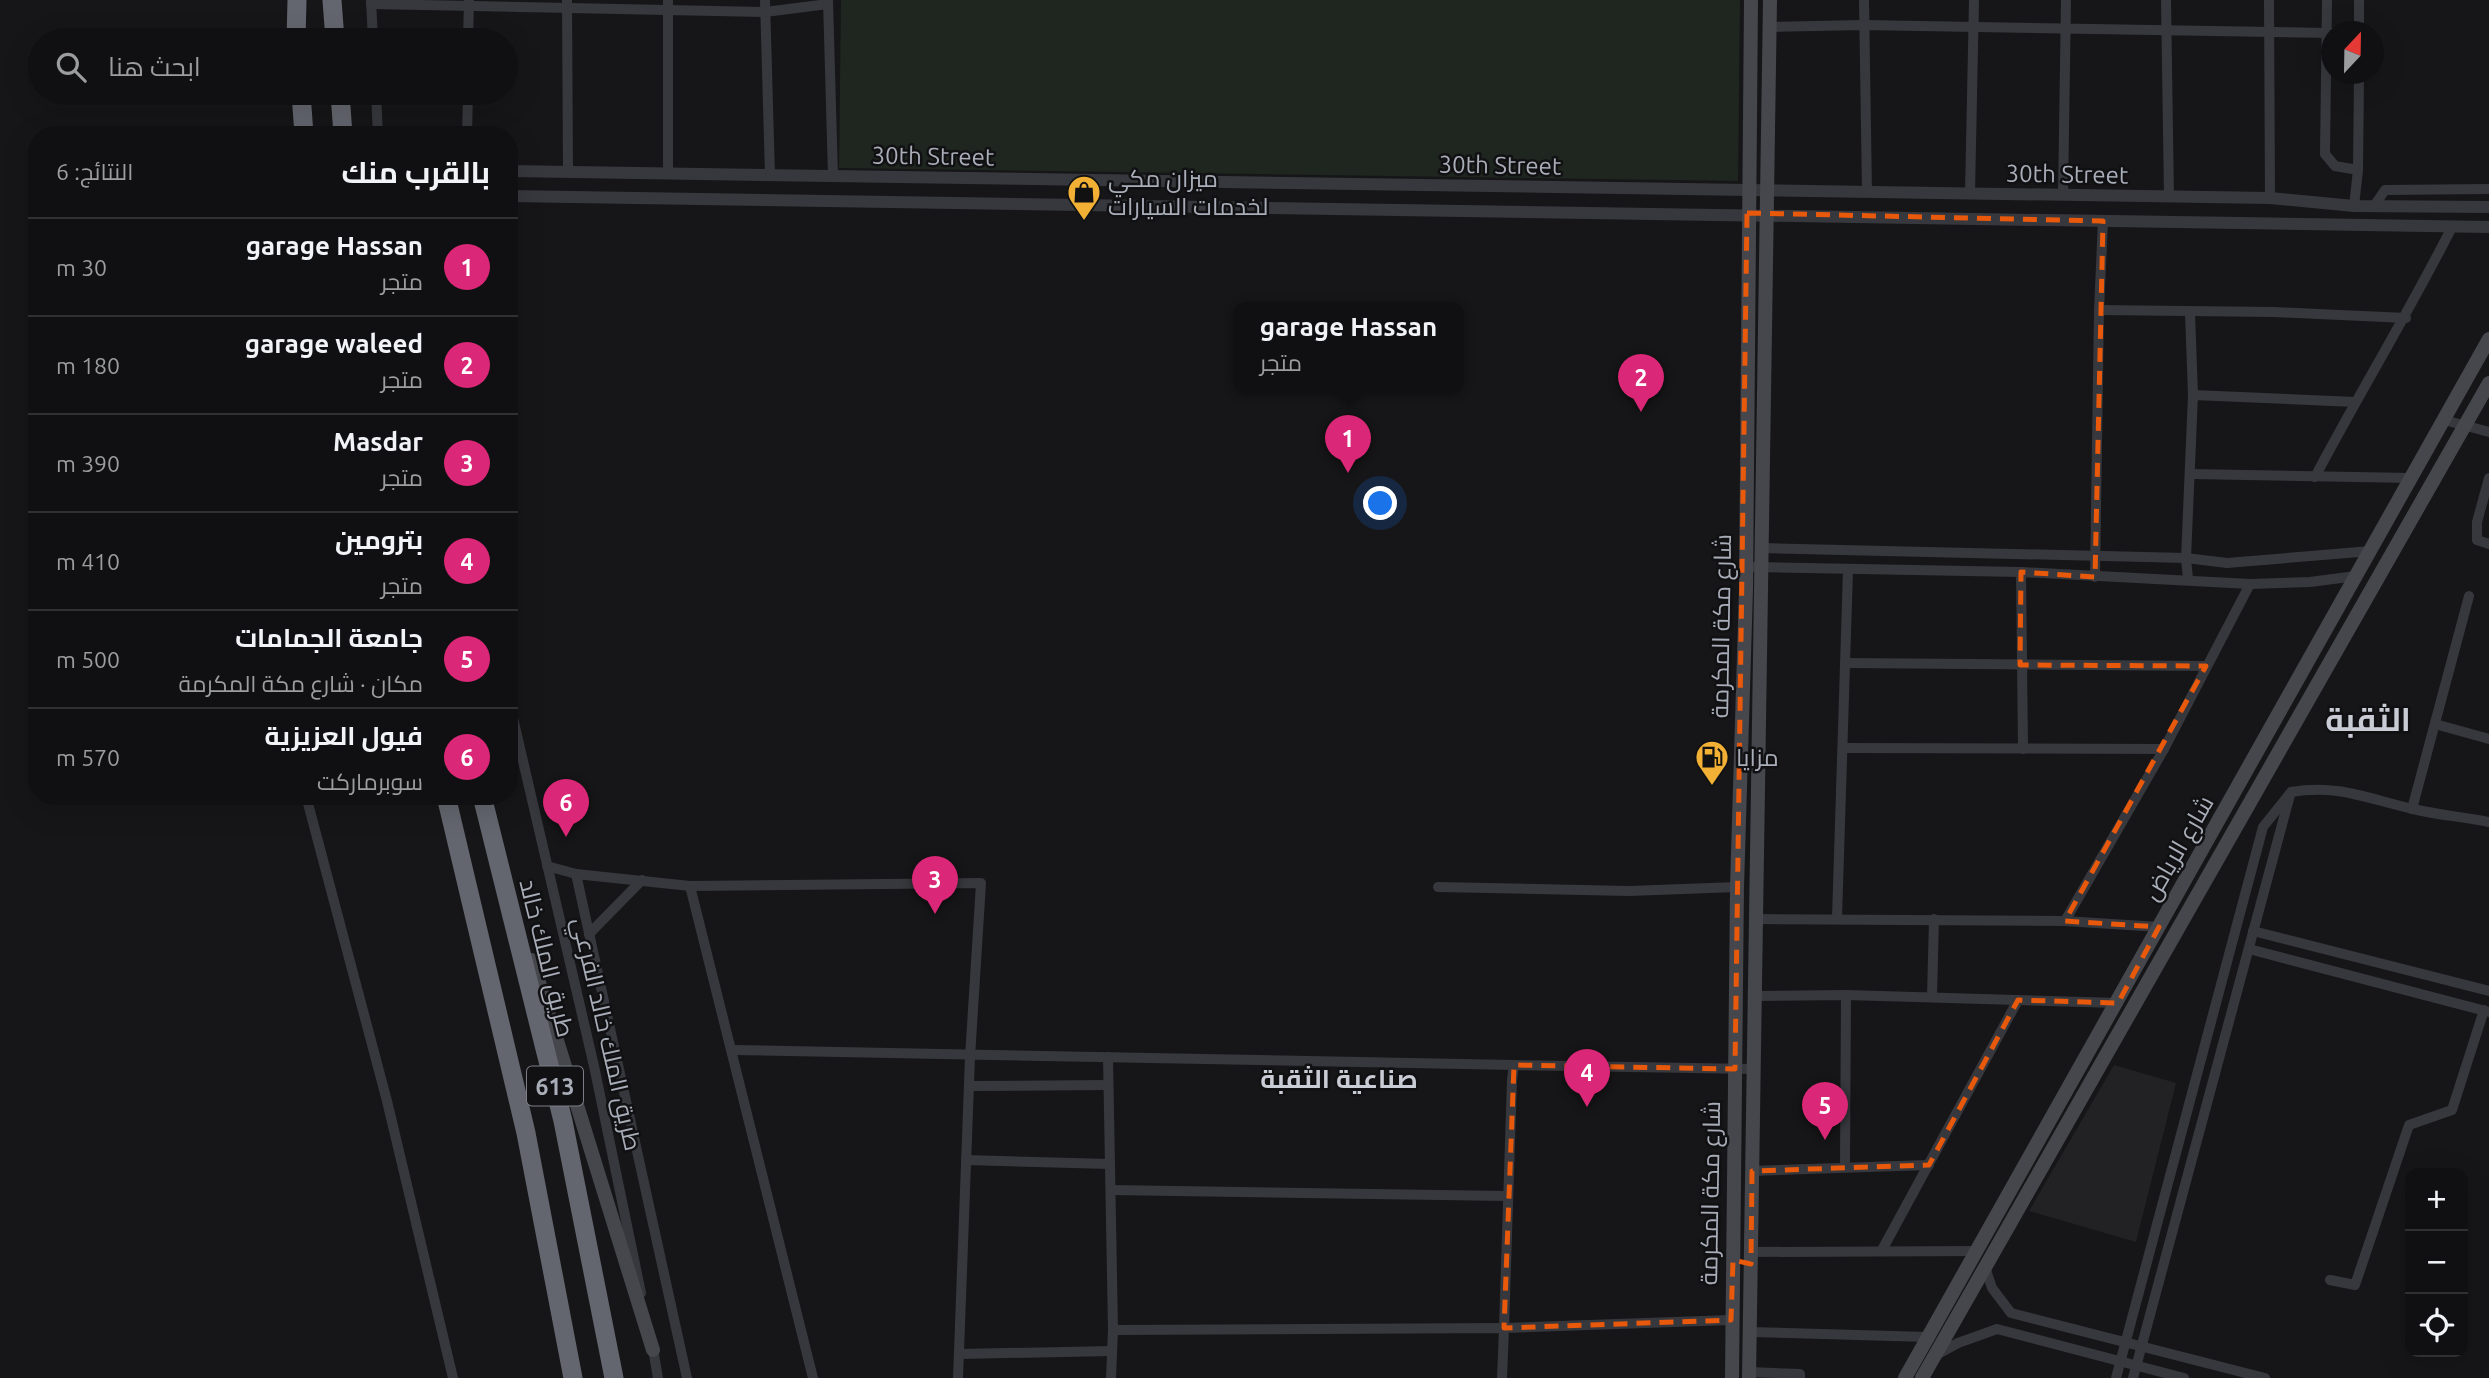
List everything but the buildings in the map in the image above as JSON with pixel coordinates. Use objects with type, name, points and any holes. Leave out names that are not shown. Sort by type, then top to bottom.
[{"type":"highway","points":[[296,28],[297,0]]},
{"type":"highway","points":[[332,0],[334,28]]},
{"type":"highway","points":[[302,105],[303,126]]},
{"type":"highway","points":[[341,105],[342,126]]},
{"type":"highway","name":"613","points":[[448,805],[526,1133],[569,1354],[571,1378]]},
{"type":"highway","name":"طريق الملك خالد","points":[[484,805],[564,1121],[614,1378]]},
{"type":"main road","name":"شارع مكة المكرمة","points":[[1732,1378],[1737,887],[1746,565],[1747,214],[1751,0]]},
{"type":"main road","name":"شارع مكة المكرمة","points":[[1749,1375],[1769,214],[1770,0]]},
{"type":"main road","name":"شارع الرياض","points":[[1905,1378],[2489,339]]},
{"type":"main road","name":"شارع الرياض","points":[[1922,1378],[2487,390]]},
{"type":"main road","points":[[493,842],[566,1066],[653,1350]]},
{"type":"main road","points":[[2189,876],[2203,883]]},
{"type":"main road","points":[[1733,1244],[1743,1262],[1751,1258]]},
{"type":"street","points":[[765,0],[770,174]]},
{"type":"street","points":[[1864,0],[1867,192]]},
{"type":"street","points":[[1970,193],[1974,0]]},
{"type":"street","points":[[2063,195],[2066,0]]},
{"type":"street","points":[[2165,0],[2169,197]]},
{"type":"street","points":[[2269,0],[2270,198]]},
{"type":"street","points":[[2327,0],[2328,21]]},
{"type":"street","points":[[2357,21],[2359,0]]},
{"type":"street","points":[[372,28],[371,2],[668,4],[765,12],[828,2],[833,176]]},
{"type":"street","points":[[468,28],[469,3]]},
{"type":"street","points":[[567,4],[568,172]]},
{"type":"street","points":[[668,4],[668,173]]},
{"type":"street","points":[[1770,27],[1863,24],[2321,33]]},
{"type":"street","points":[[2327,84],[2325,154],[2335,166],[2358,170]]},
{"type":"street","points":[[2354,206],[2358,170],[2359,84]]},
{"type":"street","points":[[377,105],[378,126]]},
{"type":"street","points":[[467,126],[468,105]]},
{"type":"street","name":"30th Street","points":[[518,171],[2270,198],[2354,206],[2489,207]]},
{"type":"street","points":[[2374,206],[2385,190],[2489,189]]},
{"type":"street","name":"30th Street","points":[[518,196],[2489,227]]},
{"type":"street","points":[[2095,577],[2103,221]]},
{"type":"street","points":[[2315,477],[2355,402],[2406,318],[2452,227]]},
{"type":"street","points":[[2099,310],[2274,312],[2406,318]]},
{"type":"street","points":[[2188,579],[2186,558],[2193,395],[2190,313]]},
{"type":"street","points":[[2193,395],[2355,402]]},
{"type":"street","points":[[2444,420],[2489,432]]},
{"type":"street","points":[[2190,474],[2412,478]]},
{"type":"street","points":[[2489,478],[2477,522],[2477,540],[2489,544]]},
{"type":"street","points":[[1762,548],[2186,558],[2227,563],[2371,551]]},
{"type":"street","points":[[1746,565],[1762,568],[2021,572],[2250,584],[2310,582],[2356,576]]},
{"type":"street","points":[[1837,918],[1848,570]]},
{"type":"street","points":[[2021,572],[2023,749]]},
{"type":"street","points":[[2066,921],[2164,749],[2250,584]]},
{"type":"street","points":[[2412,809],[2469,596]]},
{"type":"street","points":[[1845,663],[2206,666]]},
{"type":"street","points":[[2435,724],[2489,739]]},
{"type":"street","name":"طريق الملك خالد الفرعي","points":[[518,740],[597,1080],[658,1378]]},
{"type":"street","points":[[1844,748],[2164,749]]},
{"type":"street","points":[[2116,1378],[2263,827],[2291,792],[2319,788],[2366,794],[2412,809],[2489,822]]},
{"type":"street","points":[[2133,1378],[2291,792]]},
{"type":"street","points":[[308,805],[387,1101],[453,1378]]},
{"type":"street","points":[[547,866],[576,874],[690,886],[981,883],[970,1056],[958,1378]]},
{"type":"street","points":[[576,874],[687,1378]]},
{"type":"street","points":[[589,934],[642,880]]},
{"type":"street","points":[[690,886],[813,1378]]},
{"type":"street","points":[[1438,887],[1629,891],[1737,887]]},
{"type":"street","points":[[1755,919],[2066,921],[2159,927]]},
{"type":"street","points":[[1932,997],[1934,919]]},
{"type":"street","points":[[2253,930],[2489,992]]},
{"type":"street","points":[[2249,949],[2486,1011],[2452,1110],[2409,1125],[2355,1285],[2330,1280]]},
{"type":"street","points":[[1844,1166],[1846,995]]},
{"type":"street","points":[[1755,996],[1846,995],[2118,1003]]},
{"type":"street","points":[[1882,1250],[2018,1000]]},
{"type":"street","points":[[733,1050],[1754,1069]]},
{"type":"street","points":[[1108,1057],[1113,1330],[1111,1378]]},
{"type":"street","points":[[1502,1378],[1514,1065]]},
{"type":"street","points":[[969,1086],[1108,1085]]},
{"type":"street","points":[[966,1160],[1110,1164]]},
{"type":"street","points":[[1752,1171],[1928,1165]]},
{"type":"street","points":[[1111,1189],[1508,1196]]},
{"type":"street","points":[[1751,1258],[1882,1250],[1978,1251]]},
{"type":"street","points":[[1986,1270],[1992,1288],[2011,1313],[2265,1378]]},
{"type":"street","points":[[2005,1331],[2011,1313]]},
{"type":"street","points":[[1113,1330],[1504,1328],[1731,1320]]},
{"type":"street","points":[[1934,1356],[1958,1343],[1997,1329],[2184,1378]]},
{"type":"street","points":[[1749,1332],[1928,1337]]},
{"type":"street","points":[[960,1354],[1112,1351]]},
{"type":"street","points":[[1749,1375],[1800,1374],[1800,1378]]},
{"type":"highlighted area","points":[[1747,213],[2103,221],[2095,577],[2021,572],[2020,665],[2206,666],[2065,921],[2159,927],[2118,1003],[2018,1000],[1929,1165],[1752,1171],[1751,1264],[1733,1260],[1731,1320],[1504,1328],[1514,1065],[1735,1069]]},
{"type":"shaded area","points":[[841,0],[1740,0],[1738,181],[839,168]]},
{"type":"shaded area","points":[[2114,1065],[2176,1083],[2136,1242],[2029,1211]]},
{"type":"place","name":"ميزان مكي لخدمات السيارات","points":[[1084,222]]},
{"type":"place","name":"garage waleed","points":[[1641,412]]},
{"type":"place","name":"garage Hassan","points":[[1348,473]]},
{"type":"place","name":"مزايا","points":[[1712,787]]},
{"type":"place","name":"فيول العزيزية","points":[[566,837]]},
{"type":"place","name":"Masdar","points":[[935,914]]},
{"type":"place","name":"بترومين","points":[[1587,1107]]},
{"type":"place","name":"جامعة الجمامات","points":[[1825,1140]]},
{"type":"district","name":"الثقبة","points":[[2368,719]]},
{"type":"district","name":"صناعية الثقبة","points":[[1339,1078]]}]
